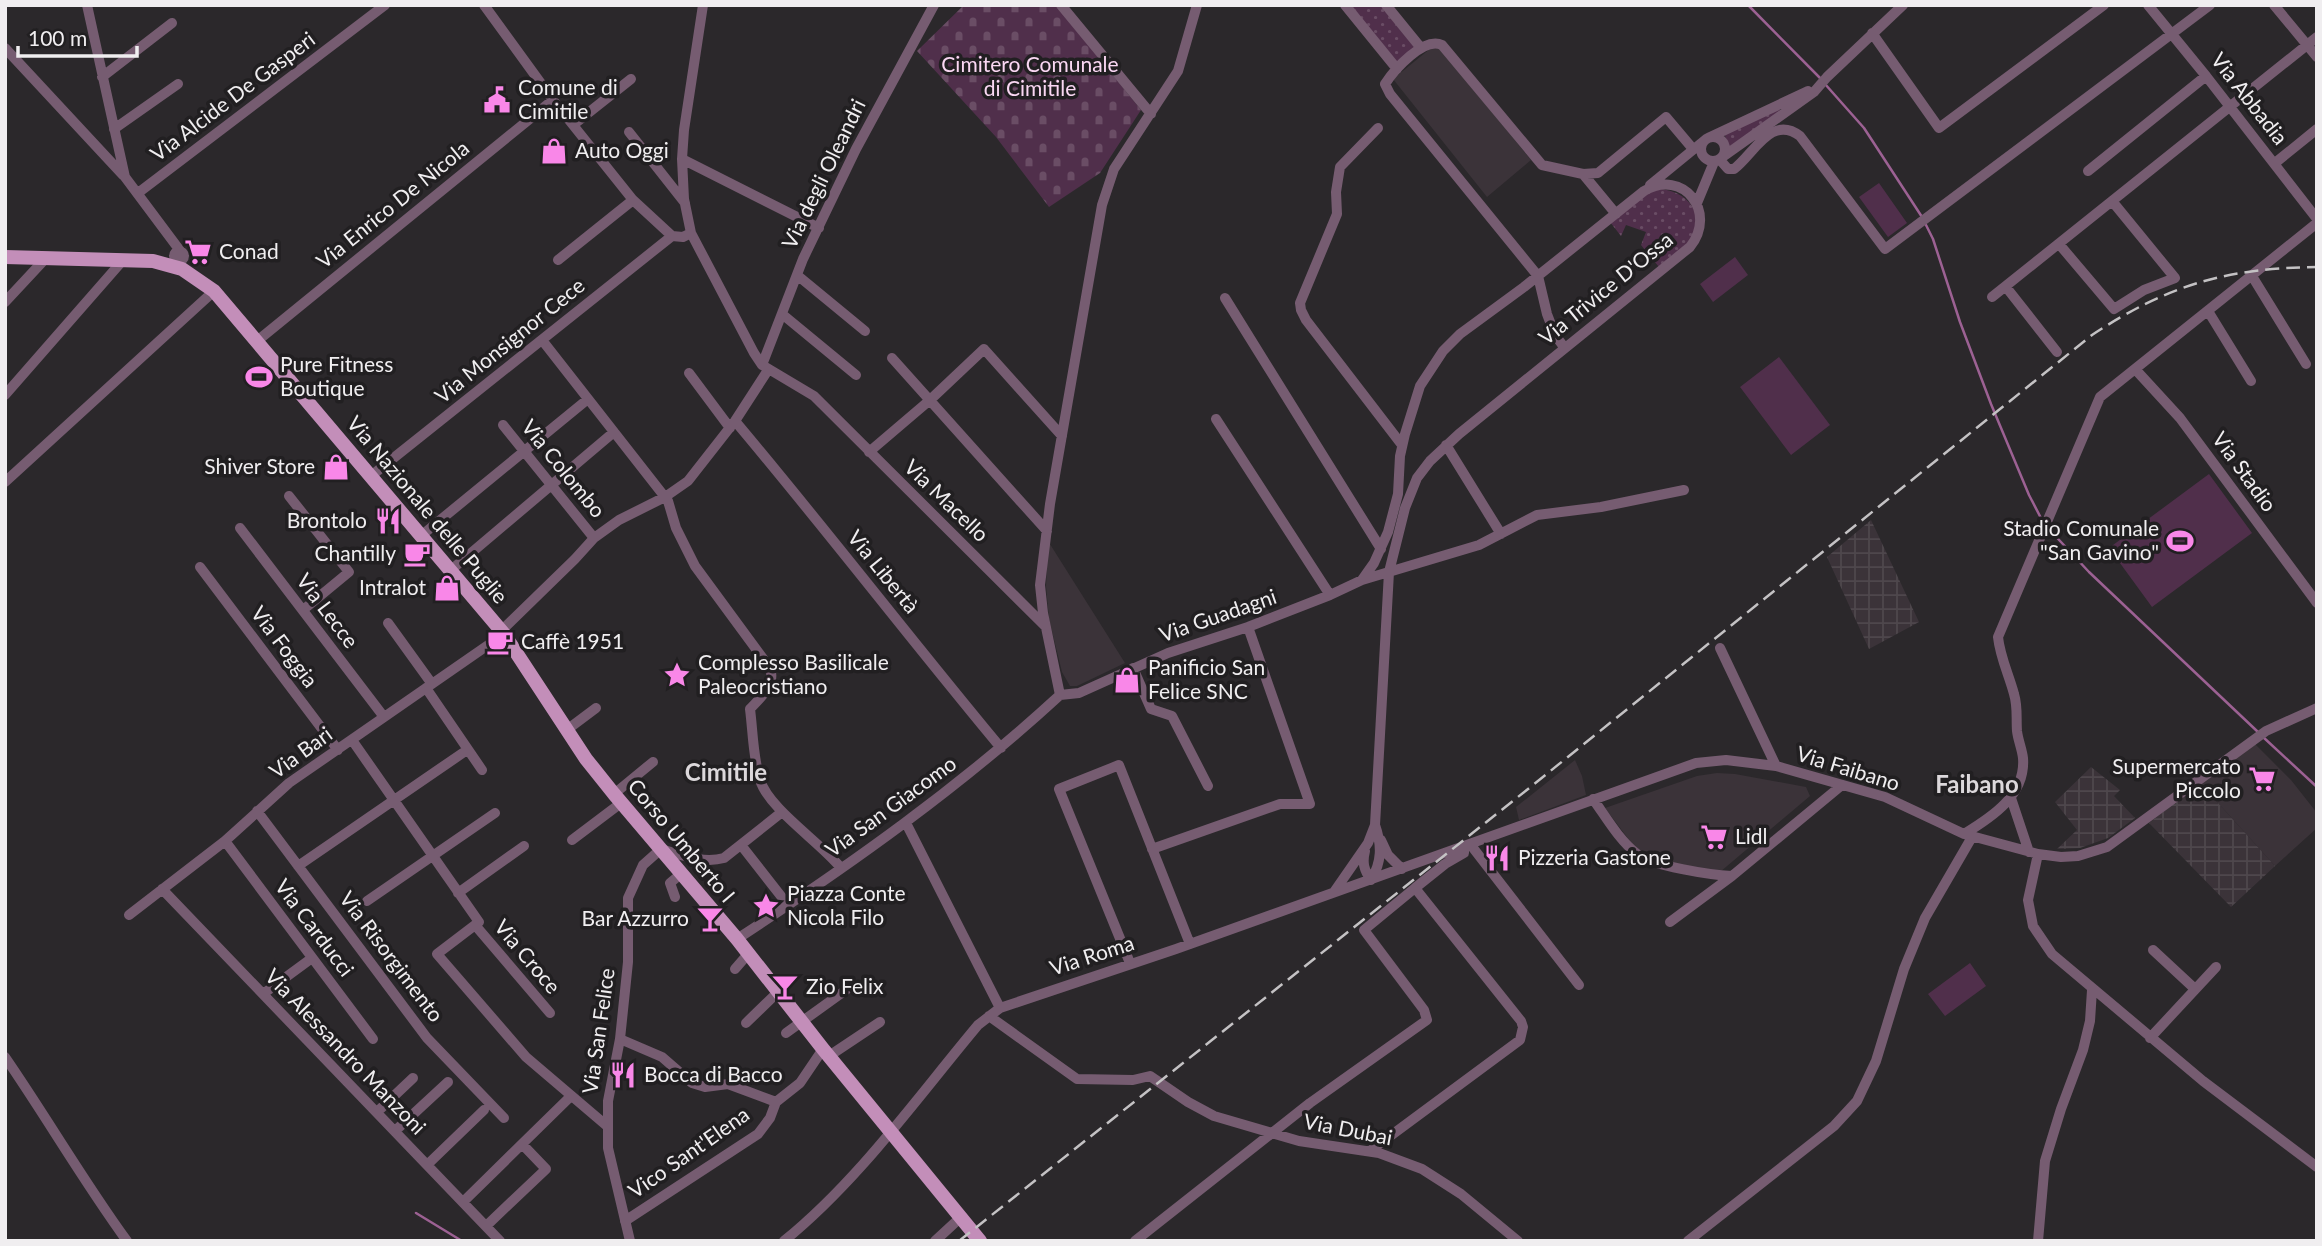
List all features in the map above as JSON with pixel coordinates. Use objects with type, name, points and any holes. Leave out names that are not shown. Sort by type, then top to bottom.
[{"type":"main road","name":"Via Nazionale delle Puglie","points":[[5,257],[160,262],[192,275],[214,291],[503,632]]},
{"type":"main road","name":"Corso Umberto I","points":[[503,632],[586,759],[617,799],[737,939],[891,1131]]},
{"type":"main road","points":[[891,1131],[980,1241]]},
{"type":"street","points":[[88,5],[125,177]]},
{"type":"street","name":"Via Alcide De Gasperi","points":[[138,193],[385,5]]},
{"type":"street","points":[[484,5],[553,100],[633,200],[672,236],[683,237],[691,233]]},
{"type":"street","points":[[704,5],[684,130],[682,159],[685,203],[691,233],[765,367]]},
{"type":"street","name":"Via degli Oleandri","points":[[665,497],[688,481],[732,425],[765,367],[797,275],[856,149],[934,5]]},
{"type":"street","points":[[1062,5],[1151,114]]},
{"type":"street","points":[[1060,695],[1040,585],[1046,531],[1102,205],[1114,169],[1178,71],[1197,5]]},
{"type":"street","points":[[1345,5],[1396,69]]},
{"type":"street","points":[[1386,5],[1421,48]]},
{"type":"street","points":[[1872,33],[1939,128],[2104,5]]},
{"type":"street","name":"Via Abbadia","points":[[2148,5],[2207,76],[2317,221]]},
{"type":"street","points":[[1719,159],[1728,169],[1734,169],[1751,150],[1777,130],[1785,128],[1793,131],[1800,136],[1885,249],[2210,5]]},
{"type":"street","points":[[2274,5],[2317,57]]},
{"type":"street","points":[[1644,191],[1654,186],[1673,186],[1686,192],[1697,203],[1719,159],[1726,150],[1723,141],[1718,138],[1707,139],[1702,145],[1702,154],[1706,159],[1719,159],[1813,91],[1896,7]]},
{"type":"street","points":[[102,77],[172,23]]},
{"type":"street","points":[[1992,297],[2317,37]]},
{"type":"street","points":[[1564,346],[1555,335],[1546,314],[1538,276],[1385,85],[1396,69],[1421,48],[1428,43],[1437,42],[1542,165],[1583,174],[1598,173],[1666,117],[1693,149]]},
{"type":"street","points":[[5,48],[125,177],[192,275]]},
{"type":"street","points":[[2088,171],[2207,76]]},
{"type":"street","points":[[573,125],[631,79]]},
{"type":"street","points":[[114,129],[178,84]]},
{"type":"street","points":[[1362,580],[1388,532],[1398,494],[1402,446],[1420,386],[1443,351],[1460,334],[1538,276],[1707,139],[1813,91]]},
{"type":"street","name":"Via Enrico De Nicola","points":[[257,341],[553,100]]},
{"type":"street","points":[[1378,128],[1340,167],[1336,192],[1337,214],[1300,303],[1306,320],[1402,446]]},
{"type":"street","points":[[2275,163],[2317,129]]},
{"type":"street","points":[[629,132],[685,203]]},
{"type":"street","points":[[682,159],[819,228]]},
{"type":"street","points":[[1583,174],[1616,214]]},
{"type":"street","points":[[558,260],[633,200]]},
{"type":"street","points":[[2059,244],[2114,309],[2144,290],[2175,278],[2112,201]]},
{"type":"street","name":"Via Trivice D'Ossa","points":[[1368,844],[1363,861],[1364,870],[1371,880],[1380,862],[1377,830],[1389,572],[1405,508],[1418,478],[1446,445],[1564,346],[1690,247],[1697,237],[1701,222],[1697,203]]},
{"type":"street","points":[[1688,1241],[1834,1126],[1857,1101],[1876,1061],[1904,969],[1925,918],[1968,836],[2011,798],[2019,783],[2023,757],[2017,733],[2017,702],[1998,637],[2100,397],[2317,221]]},
{"type":"street","name":"Via Monsignor Cece","points":[[371,476],[672,236]]},
{"type":"street","points":[[160,262],[179,255]]},
{"type":"street","points":[[5,302],[46,258]]},
{"type":"street","points":[[5,395],[124,259]]},
{"type":"street","points":[[2256,272],[2306,364]]},
{"type":"street","points":[[797,275],[865,331]]},
{"type":"street","points":[[2006,287],[2057,352]]},
{"type":"street","points":[[5,482],[214,291]]},
{"type":"street","points":[[1225,298],[1381,549]]},
{"type":"street","points":[[2208,311],[2251,381]]},
{"type":"street","points":[[782,314],[856,375]]},
{"type":"street","points":[[542,340],[665,497],[684,546],[695,566],[772,671],[771,684],[750,709],[760,782],[782,812],[841,868]]},
{"type":"street","points":[[869,452],[984,349],[1062,436]]},
{"type":"street","points":[[892,358],[1046,531]]},
{"type":"street","name":"Via Macello","points":[[765,367],[814,396],[1046,627]]},
{"type":"street","name":"Via Stadio","points":[[2135,369],[2180,418],[2317,603]]},
{"type":"street","name":"Via Libertà","points":[[689,373],[878,594],[940,676],[1001,748]]},
{"type":"street","points":[[422,535],[588,399]]},
{"type":"street","points":[[1216,419],[1330,595]]},
{"type":"street","name":"Via Colombo","points":[[503,425],[594,538]]},
{"type":"street","points":[[451,570],[614,432]]},
{"type":"street","points":[[1446,445],[1501,534]]},
{"type":"street","name":"Via Guadagni","points":[[1060,695],[1079,693],[1168,653],[1248,627],[1362,580],[1479,545],[1537,515],[1601,507],[1684,490]]},
{"type":"street","points":[[289,496],[349,572],[303,610]]},
{"type":"street","name":"Via Bari","points":[[129,915],[225,841],[289,783],[503,632],[594,538],[619,520],[665,497]]},
{"type":"street","name":"Via Lecce","points":[[240,528],[384,717]]},
{"type":"street","name":"Via Foggia","points":[[200,566],[338,750]]},
{"type":"street","points":[[388,623],[482,770]]},
{"type":"street","points":[[1152,849],[1280,804],[1310,804],[1248,627]]},
{"type":"street","points":[[1720,648],[1776,766]]},
{"type":"street","points":[[1133,668],[1151,709],[1172,716],[1208,786]]},
{"type":"street","name":"Via San Giacomo","points":[[737,939],[906,823],[1001,748],[1060,695]]},
{"type":"street","points":[[568,729],[596,708]]},
{"type":"street","name":"Via Faibano","points":[[1497,834],[1696,763],[1726,760],[1776,766],[1885,797],[1968,836],[2033,853],[2061,858],[2078,856],[2107,846],[2262,735],[2317,708]]},
{"type":"street","name":"Via Croce","points":[[352,740],[477,924],[550,1013]]},
{"type":"street","points":[[298,866],[467,750]]},
{"type":"street","points":[[572,839],[653,762]]},
{"type":"street","points":[[1130,963],[1059,789],[1119,765],[1190,944]]},
{"type":"street","points":[[1670,922],[1732,876],[1842,785]]},
{"type":"street","points":[[2011,798],[2033,853],[2028,900],[2033,926],[2052,954],[2203,1081],[2317,1167]]},
{"type":"street","points":[[1593,799],[1639,856],[1653,862],[1732,876]]},
{"type":"street","name":"Via Risorgimento","points":[[257,811],[427,1038],[504,1118]]},
{"type":"street","points":[[661,849],[715,861],[724,858],[782,812]]},
{"type":"street","points":[[367,901],[495,813]]},
{"type":"street","points":[[906,823],[1000,1008]]},
{"type":"street","points":[[1377,830],[1388,855],[1402,869]]},
{"type":"street","name":"Via Trivice D'Ossa","points":[[1334,892],[1377,830]]},
{"type":"street","name":"Via Roma","points":[[784,1241],[858,1171],[935,1076],[989,1016],[1000,1008],[1190,944],[1497,834]]},
{"type":"street","name":"Via Carducci","points":[[225,841],[373,1039]]},
{"type":"street","points":[[741,845],[788,905]]},
{"type":"street","points":[[1135,1241],[1310,1103],[1427,1020],[1424,1010],[1364,930],[1446,864],[1464,853],[1467,845]]},
{"type":"street","points":[[1467,845],[1579,985]]},
{"type":"street","points":[[458,893],[524,846]]},
{"type":"street","name":"Via San Felice","points":[[630,1241],[608,1148],[608,1101],[620,1039],[628,962],[628,898],[643,865],[661,849]]},
{"type":"street","points":[[675,897],[670,883],[682,873]]},
{"type":"street","points":[[1370,1151],[1520,1040],[1522,1034],[1521,1021],[1415,888]]},
{"type":"street","name":"Via Alessandro Manzoni","points":[[162,889],[500,1241]]},
{"type":"street","points":[[477,924],[437,954],[526,1057],[607,1126]]},
{"type":"street","points":[[2153,950],[2195,989]]},
{"type":"street","points":[[735,969],[748,954]]},
{"type":"street","points":[[263,994],[312,958]]},
{"type":"street","points":[[2150,1038],[2216,967]]},
{"type":"street","points":[[786,1032],[850,987]]},
{"type":"street","points":[[2038,1241],[2045,1161],[2083,1050],[2090,1021],[2092,990]]},
{"type":"street","points":[[746,1023],[779,991]]},
{"type":"street","name":"Via Dubai","points":[[989,1016],[1077,1079],[1133,1080],[1150,1076],[1214,1116],[1299,1141],[1370,1151],[1422,1169],[1461,1194],[1501,1224],[1518,1241]]},
{"type":"street","points":[[826,1053],[880,1022]]},
{"type":"street","points":[[620,1039],[662,1057],[692,1083],[705,1087],[728,1084],[776,1101]]},
{"type":"street","name":"Vico Sant'Elena","points":[[626,1224],[758,1134],[770,1118],[776,1101],[800,1083],[826,1053]]},
{"type":"street","points":[[5,1057],[127,1241]]},
{"type":"street","points":[[377,1112],[413,1078]]},
{"type":"street","points":[[395,1131],[447,1082]]},
{"type":"street","points":[[463,1202],[571,1096]]},
{"type":"street","points":[[427,1164],[484,1110]]},
{"type":"street","points":[[486,1226],[545,1169],[522,1144]]},
{"type":"street","points":[[935,1241],[961,1217]]},
{"type":"street","points":[[620,1241],[626,1224]]},
{"type":"shaded area","points":[[1431,48],[1440,48],[1531,160],[1487,197],[1393,79]]},
{"type":"shaded area","points":[[1871,520],[1919,622],[1869,649],[1827,557]]},
{"type":"shaded area","points":[[1048,541],[1125,663],[1077,686],[1070,686],[1062,672],[1049,619],[1046,586]]},
{"type":"shaded area","points":[[2254,743],[2291,780],[2317,813],[2317,828],[2275,866],[2200,783]]},
{"type":"shaded area","points":[[1575,760],[1586,795],[1519,820],[1516,807]]},
{"type":"shaded area","points":[[2091,767],[2120,790],[2114,796],[2135,818],[2108,838],[2080,848],[2057,849],[2077,830],[2055,802]]},
{"type":"shaded area","points":[[1717,773],[1806,787],[1810,796],[1720,872],[1655,860],[1656,854],[1636,849],[1605,808],[1697,776]]},
{"type":"shaded area","points":[[2200,783],[2275,866],[2231,907],[2149,823]]},
{"type":"green space","name":"Cimitero Comunale di Cimitile","points":[[964,5],[1056,5],[1141,110],[1100,173],[1049,207],[996,137],[917,51]]},
{"type":"green space","points":[[1380,5],[1415,48],[1397,62],[1352,7]]},
{"type":"green space","points":[[1780,109],[1781,112],[1729,147],[1724,133]]},
{"type":"green space","points":[[1879,183],[1907,223],[1888,237],[1859,197]]},
{"type":"green space","points":[[1659,189],[1669,190],[1686,199],[1696,214],[1697,223],[1689,242],[1659,267],[1641,245],[1646,232],[1626,225],[1621,236],[1610,222],[1646,194]]},
{"type":"green space","points":[[1735,257],[1748,275],[1713,302],[1700,284]]},
{"type":"green space","points":[[1779,357],[1830,425],[1791,455],[1740,387]]},
{"type":"green space","name":"Stadio Comunale \"San Gavino\"","points":[[2209,474],[2252,533],[2152,607],[2109,548]]},
{"type":"green space","points":[[1970,963],[1986,986],[1945,1016],[1928,994]]},
{"type":"waterway","points":[[1748,5],[1821,79]]},
{"type":"waterway","points":[[1825,84],[1864,128],[1922,217]]},
{"type":"waterway","points":[[1925,223],[1991,404],[2043,522]]},
{"type":"waterway","points":[[2047,527],[2089,572],[2258,732]]},
{"type":"waterway","points":[[2263,737],[2317,787]]},
{"type":"waterway","points":[[416,1213],[462,1241]]},
{"type":"railway","points":[[959,1241],[1533,785],[2092,335],[2146,303],[2199,283],[2254,271],[2317,267]]},
{"type":"place","name":"Comune di Cimitile","points":[[497,100]]},
{"type":"place","name":"Auto Oggi","points":[[554,151]]},
{"type":"place","name":"Conad","points":[[198,252]]},
{"type":"place","name":"Pure Fitness Boutique","points":[[259,377]]},
{"type":"place","name":"Shiver Store","points":[[336,467]]},
{"type":"place","name":"Brontolo","points":[[388,521]]},
{"type":"place","name":"Stadio Comunale \"San Gavino\"","points":[[2180,541]]},
{"type":"place","name":"Chantilly","points":[[417,554]]},
{"type":"place","name":"Intralot","points":[[447,588]]},
{"type":"place","name":"Caffè 1951","points":[[500,642]]},
{"type":"place","name":"Complesso Basilicale Paleocristiano","points":[[677,675]]},
{"type":"place","name":"Panificio San Felice SNC","points":[[1127,680]]},
{"type":"place","name":"Supermercato Piccolo","points":[[2262,779]]},
{"type":"place","name":"Lidl","points":[[1714,837]]},
{"type":"place","name":"Pizzeria Gastone","points":[[1497,858]]},
{"type":"place","name":"Piazza Conte Nicola Filo","points":[[766,906]]},
{"type":"place","name":"Bar Azzurro","points":[[710,919]]},
{"type":"place","name":"Zio Felix","points":[[785,987]]},
{"type":"place","name":"Bocca di Bacco","points":[[623,1075]]},
{"type":"district","name":"Cimitile","points":[[726,773]]},
{"type":"district","name":"Faibano","points":[[1977,785]]}]
